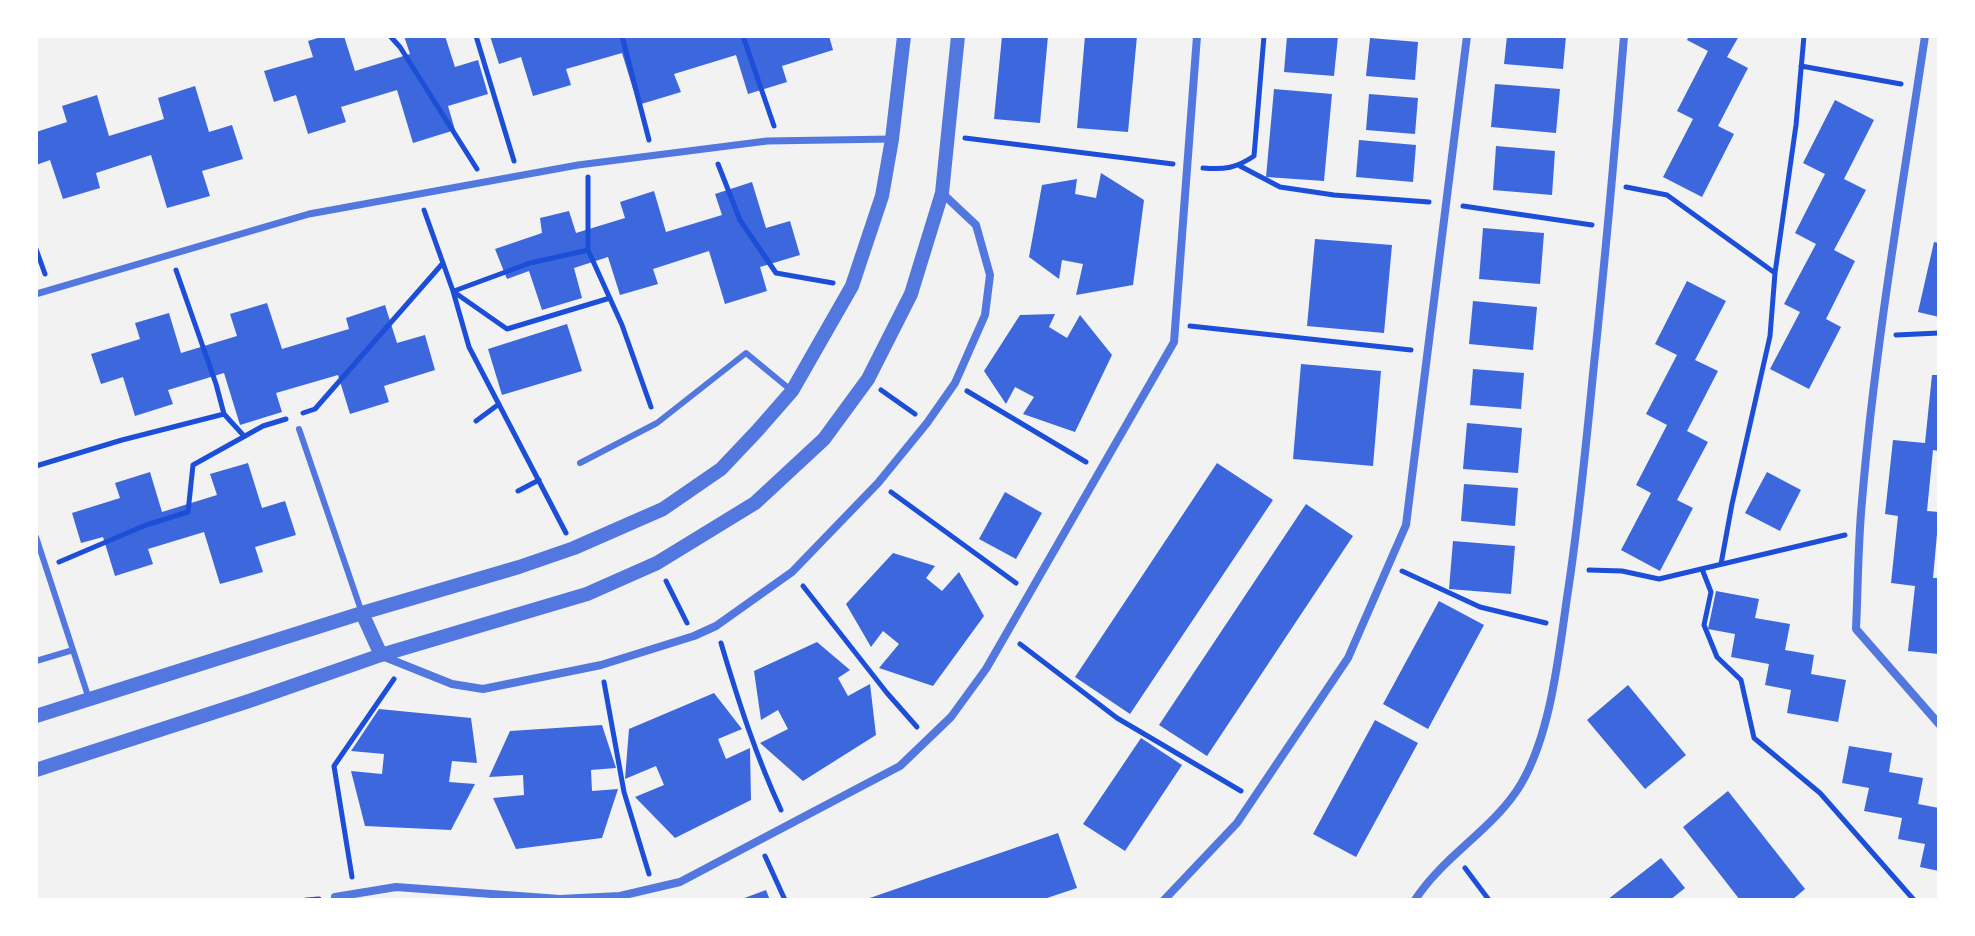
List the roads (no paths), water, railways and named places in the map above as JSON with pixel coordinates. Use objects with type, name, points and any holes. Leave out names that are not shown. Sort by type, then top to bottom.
[{"type":"street","points":[[36,716],[574,548],[663,509],[721,469],[792,391],[852,286],[882,196],[904,36]]},
{"type":"street","points":[[36,770],[381,655],[587,594],[657,563],[755,503],[824,439],[868,379],[911,294],[942,193],[958,36]]},
{"type":"street","points":[[335,897],[396,887],[560,899],[620,896],[680,882],[900,766],[951,717],[986,669],[1174,342],[1197,36]]},
{"type":"street","points":[[1164,900],[1237,823],[1348,658],[1406,525],[1467,36]]},
{"type":"street","points":[[1415,900],[1425,884],[1505,805],[1521,784],[1546,718],[1577,536],[1613,185],[1624,36]]},
{"type":"street","points":[[1925,36],[1880,335],[1861,503],[1856,629],[1939,724]]},
{"type":"street","points":[[36,294],[309,214],[518,175],[589,163],[780,141],[892,139]]},
{"type":"street","points":[[362,613],[381,655],[452,684],[483,689],[601,665],[694,636],[716,626],[792,572],[878,483],[927,423],[955,383],[985,315],[990,275],[976,225],[942,193]]},
{"type":"lane","points":[[580,463],[657,423],[746,353],[792,391]]},
{"type":"lane","points":[[299,429],[362,613]]},
{"type":"lane","points":[[36,537],[89,699]]},
{"type":"lane","points":[[36,661],[73,650]]}]
